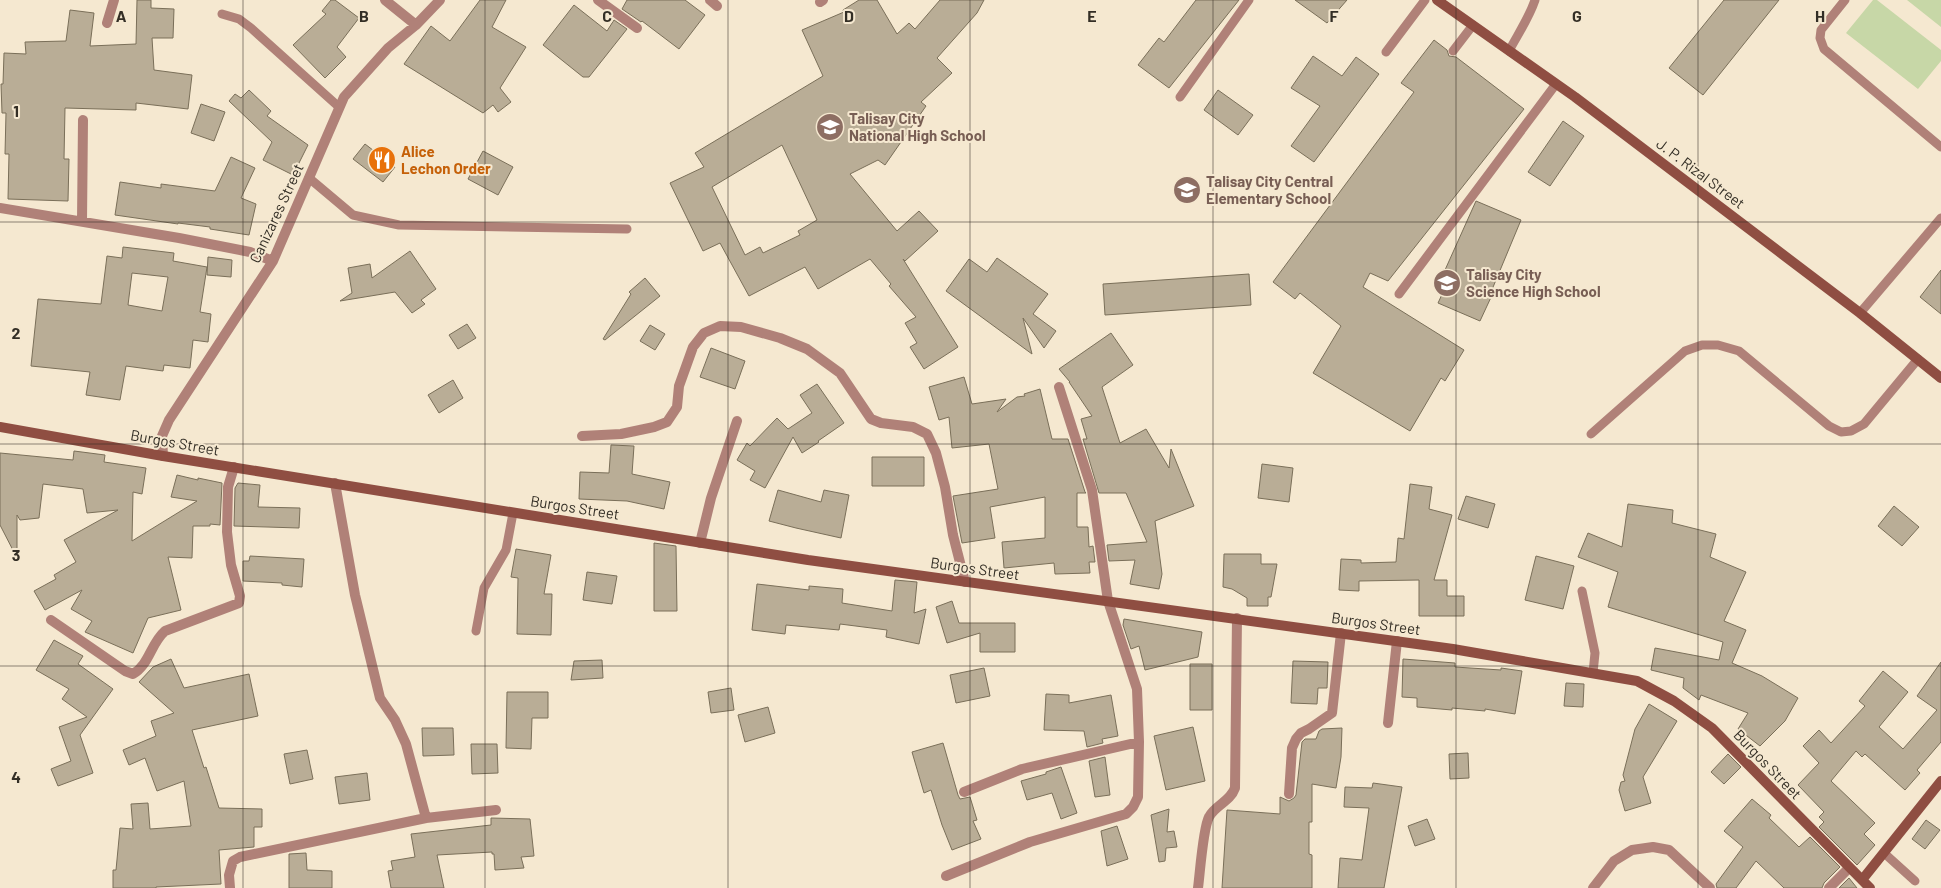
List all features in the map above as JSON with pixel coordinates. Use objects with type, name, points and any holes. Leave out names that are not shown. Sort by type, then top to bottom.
[{"type":"street","points":[[108,23],[114,0]]},
{"type":"street","points":[[385,0],[416,26]]},
{"type":"street","name":"Canizares Street","points":[[163,456],[162,436],[169,420],[273,261],[344,97],[370,65],[416,26],[440,0]]},
{"type":"street","points":[[598,0],[637,28]]},
{"type":"street","name":"J. P. Rizal Street","points":[[1437,0],[1576,97],[1860,313],[1941,378]]},
{"type":"street","points":[[82,221],[83,120]]},
{"type":"street","points":[[0,208],[250,252],[273,261]]},
{"type":"street","points":[[582,436],[621,434],[654,427],[667,422],[677,407],[679,386],[693,347],[704,333],[720,326],[741,327],[780,338],[807,349],[840,373],[871,418],[881,423],[913,427],[927,434],[936,453],[945,487],[953,535],[964,582]]},
{"type":"street","points":[[946,876],[1030,842],[1126,814],[1133,807],[1138,797],[1139,742],[1137,690],[1108,601],[1092,490],[1059,387]]},
{"type":"street","points":[[700,543],[711,498],[737,421]]},
{"type":"street","name":"Burgos Street","points":[[0,427],[234,468],[808,560],[1454,649],[1637,681],[1674,701],[1712,728],[1870,888]]},
{"type":"street","points":[[51,620],[125,671],[133,674],[141,669],[157,640],[165,631],[239,603],[240,596],[231,565],[227,532],[228,486],[234,468]]},
{"type":"street","points":[[335,483],[355,596],[380,698],[395,720],[406,744],[426,818]]},
{"type":"street","points":[[1198,888],[1207,821],[1214,810],[1228,800],[1235,788],[1237,618]]},
{"type":"street","points":[[1288,794],[1292,748],[1296,739],[1301,732],[1309,729],[1332,713],[1341,633]]},
{"type":"street","points":[[1388,724],[1397,641]]},
{"type":"street","points":[[964,792],[1022,769],[1139,742]]},
{"type":"street","points":[[1862,880],[1941,781]]},
{"type":"street","points":[[230,888],[229,875],[233,861],[240,857],[426,818],[496,810]]},
{"type":"street","points":[[1593,888],[1614,860],[1632,850],[1653,847],[1669,850],[1710,888]]},
{"type":"street","points":[[1828,888],[1849,868]]},
{"type":"lane","points":[[1180,97],[1249,0]]},
{"type":"lane","points":[[1386,52],[1425,0]]},
{"type":"lane","points":[[1510,51],[1535,0]]},
{"type":"lane","points":[[1844,0],[1821,30],[1820,38],[1824,49],[1941,147]]},
{"type":"lane","points":[[222,14],[239,19],[252,28],[339,107]]},
{"type":"lane","points":[[1453,52],[1473,26]]},
{"type":"lane","points":[[1398,294],[1556,84]]},
{"type":"lane","points":[[308,178],[353,215],[399,225],[627,229]]},
{"type":"lane","points":[[1860,313],[1941,218]]},
{"type":"lane","points":[[1591,434],[1685,350],[1702,345],[1718,345],[1739,351],[1829,426],[1842,432],[1851,431],[1864,424],[1918,359]]},
{"type":"lane","points":[[476,631],[484,588],[506,550],[513,512]]},
{"type":"lane","points":[[1582,591],[1595,653],[1593,673]]},
{"type":"lane","points":[[1884,852],[1915,881]]},
{"type":"green space","points":[[1873,0],[1877,0],[1941,50],[1941,61],[1918,89],[1846,33]]},
{"type":"green space","points":[[1907,0],[1941,0],[1941,27]]},
{"type":"building","points":[[137,0],[151,0],[151,8],[174,9],[173,38],[152,38],[154,70],[192,75],[188,109],[136,103],[136,110],[65,108],[64,159],[69,159],[68,201],[8,199],[9,154],[5,154],[6,113],[2,113],[1,84],[3,84],[4,53],[26,54],[25,42],[66,41],[70,10],[94,13],[90,46],[136,44]]},
{"type":"building","points":[[331,0],[335,0],[359,18],[337,47],[346,57],[325,78],[293,45],[326,14],[322,11]]},
{"type":"building","points":[[480,0],[506,0],[492,27],[526,47],[500,88],[511,102],[498,112],[493,105],[483,113],[404,64],[431,26],[450,41]]},
{"type":"building","points":[[627,0],[685,0],[705,15],[679,49],[642,21],[622,9]]},
{"type":"building","name":"Talisay City National High School","points":[[859,0],[877,0],[897,34],[909,23],[915,29],[940,0],[984,0],[977,13],[937,58],[952,73],[921,102],[926,106],[885,165],[878,160],[850,174],[897,231],[919,211],[938,231],[905,261],[903,259],[958,347],[924,369],[910,347],[917,343],[905,323],[916,317],[889,286],[891,284],[870,259],[818,289],[805,267],[749,296],[720,243],[703,251],[670,183],[704,167],[695,153],[823,76],[802,30],[844,12],[843,10]],"holes":[[[782,145],[817,220],[798,231],[800,235],[763,253],[760,247],[745,255],[712,187]]]},
{"type":"building","points":[[1196,0],[1239,0],[1169,88],[1138,65],[1159,38],[1164,42]]},
{"type":"building","points":[[1295,0],[1347,0],[1327,23]]},
{"type":"building","points":[[1724,0],[1779,0],[1703,95],[1669,68]]},
{"type":"building","points":[[574,5],[607,31],[614,20],[627,29],[589,77],[583,77],[543,45]]},
{"type":"building","points":[[1434,40],[1447,50],[1449,56],[1456,57],[1524,109],[1388,281],[1370,273],[1363,287],[1464,350],[1445,381],[1441,378],[1410,431],[1313,373],[1341,326],[1300,293],[1295,299],[1273,282],[1414,92],[1401,83]]},
{"type":"building","points":[[1313,56],[1342,76],[1356,57],[1379,74],[1314,162],[1291,146],[1320,106],[1291,88]]},
{"type":"building","points":[[249,90],[271,111],[267,116],[308,145],[293,175],[263,160],[272,142],[229,101],[235,94],[241,98]]},
{"type":"building","points":[[1218,90],[1253,115],[1238,135],[1204,110]]},
{"type":"building","points":[[201,104],[225,112],[214,141],[191,133]]},
{"type":"building","points":[[1563,121],[1584,136],[1550,186],[1528,172]]},
{"type":"building","points":[[365,144],[395,167],[383,182],[353,159]]},
{"type":"building","points":[[483,151],[513,167],[498,195],[468,179]]},
{"type":"building","points":[[231,157],[255,168],[241,198],[256,204],[249,235],[210,229],[210,227],[115,215],[120,182],[161,188],[161,184],[215,191]]},
{"type":"building","points":[[1476,201],[1521,220],[1491,292],[1493,293],[1480,321],[1438,303],[1452,273],[1445,270]]},
{"type":"building","points":[[123,247],[174,253],[173,261],[207,267],[200,312],[211,314],[208,342],[193,340],[190,368],[164,365],[163,371],[126,366],[120,400],[86,395],[90,372],[31,366],[38,299],[101,304],[107,256],[122,258]],"holes":[[[132,273],[168,277],[162,311],[128,305]]]},
{"type":"building","points":[[410,251],[436,289],[421,300],[425,304],[412,313],[395,292],[340,301],[352,293],[348,268],[370,264],[372,278]]},
{"type":"building","points":[[208,257],[232,260],[231,277],[207,275]]},
{"type":"building","points":[[997,258],[1048,294],[1033,314],[1056,331],[1044,348],[1023,318],[1032,354],[946,291],[969,259],[987,272]]},
{"type":"building","points":[[1941,270],[1941,314],[1920,297]]},
{"type":"building","points":[[1249,274],[1251,305],[1105,315],[1103,284]]},
{"type":"building","points":[[645,278],[660,296],[605,340],[603,339],[631,294],[629,292]]},
{"type":"building","points":[[467,324],[476,338],[458,349],[449,335]]},
{"type":"building","points":[[650,325],[665,334],[655,350],[640,341]]},
{"type":"building","points":[[1111,333],[1133,365],[1102,387],[1120,443],[1146,429],[1169,468],[1171,449],[1194,506],[1155,521],[1162,574],[1159,589],[1130,584],[1135,560],[1109,561],[1107,545],[1147,542],[1126,493],[1099,493],[1083,439],[1087,439],[1081,419],[1092,416],[1070,382],[1059,369]]},
{"type":"building","points":[[711,348],[745,361],[735,389],[700,377]]},
{"type":"building","points":[[964,377],[972,404],[1006,399],[997,412],[1017,397],[1025,396],[1024,394],[1040,389],[1052,439],[1068,439],[1086,493],[1077,493],[1077,527],[1088,527],[1089,547],[1093,546],[1095,562],[1089,562],[1090,573],[1055,574],[1054,563],[1004,568],[1002,542],[1045,538],[1045,497],[990,507],[995,538],[962,543],[953,496],[998,489],[989,444],[952,448],[949,417],[939,420],[929,387]]},
{"type":"building","points":[[453,380],[463,398],[439,413],[428,395]]},
{"type":"building","points":[[817,384],[844,423],[802,453],[793,437],[765,488],[750,480],[755,471],[737,460],[747,443],[750,446],[777,418],[788,429],[812,413],[800,395]]},
{"type":"building","points":[[611,445],[634,446],[632,474],[670,482],[664,509],[627,501],[579,499],[580,472],[609,473]]},
{"type":"building","points":[[74,451],[105,455],[104,462],[146,468],[142,494],[133,492],[132,541],[197,501],[171,497],[177,475],[222,483],[220,525],[193,526],[192,558],[168,557],[181,610],[148,618],[133,653],[85,632],[92,621],[71,609],[82,590],[45,610],[34,591],[56,579],[54,575],[76,562],[64,540],[118,510],[87,513],[83,489],[43,484],[39,518],[20,520],[17,515],[17,558],[0,525],[0,453],[73,460]]},
{"type":"building","points":[[872,457],[924,457],[924,486],[872,486]]},
{"type":"building","points":[[1262,464],[1293,468],[1289,502],[1258,498]]},
{"type":"building","points":[[238,483],[260,485],[258,507],[300,508],[299,528],[234,526],[235,488]]},
{"type":"building","points":[[1410,484],[1432,487],[1429,509],[1452,515],[1434,580],[1447,580],[1447,596],[1464,596],[1464,616],[1419,616],[1419,580],[1359,581],[1359,591],[1339,590],[1341,559],[1361,560],[1361,563],[1396,562],[1398,538],[1404,539]]},
{"type":"building","points":[[778,490],[821,502],[824,490],[849,495],[841,538],[769,521]]},
{"type":"building","points":[[1466,496],[1495,504],[1488,528],[1458,519]]},
{"type":"building","points":[[1628,504],[1673,510],[1672,523],[1716,534],[1710,557],[1746,572],[1724,621],[1746,630],[1732,663],[1762,676],[1798,698],[1785,721],[1760,746],[1738,729],[1748,713],[1701,695],[1699,700],[1683,688],[1684,678],[1651,670],[1655,648],[1719,660],[1723,642],[1608,607],[1618,572],[1578,557],[1588,533],[1622,547]]},
{"type":"building","points":[[1894,506],[1919,527],[1902,546],[1878,526]]},
{"type":"building","points":[[654,543],[676,546],[677,611],[654,611]]},
{"type":"building","points":[[516,549],[551,555],[544,594],[552,594],[551,635],[517,634],[518,578],[511,577]]},
{"type":"building","points":[[1224,554],[1261,554],[1261,564],[1277,564],[1271,597],[1268,597],[1268,606],[1247,606],[1247,598],[1232,589],[1223,587]]},
{"type":"building","points":[[250,556],[304,559],[302,587],[282,585],[282,583],[243,581],[243,561],[249,561]]},
{"type":"building","points":[[1536,556],[1574,566],[1563,609],[1525,600]]},
{"type":"building","points":[[587,572],[617,576],[612,604],[583,600]]},
{"type":"building","points":[[895,580],[917,582],[914,613],[926,609],[919,644],[886,637],[887,630],[840,624],[839,630],[786,625],[785,634],[752,630],[757,584],[809,590],[809,586],[843,589],[842,603],[892,611]]},
{"type":"building","points":[[952,601],[959,623],[1015,623],[1015,652],[980,652],[980,633],[947,643],[936,607]]},
{"type":"building","points":[[1124,619],[1202,632],[1198,657],[1145,670],[1139,646],[1131,649],[1123,625]]},
{"type":"building","points":[[54,640],[83,656],[78,664],[113,689],[80,735],[93,773],[58,786],[51,769],[71,761],[59,727],[87,717],[62,699],[69,689],[36,670]]},
{"type":"building","points":[[171,659],[184,688],[249,674],[258,716],[192,730],[219,808],[262,809],[262,827],[254,827],[254,847],[219,850],[221,884],[156,888],[113,888],[113,870],[116,870],[120,828],[133,829],[131,804],[148,803],[150,829],[191,826],[184,781],[157,791],[145,758],[129,765],[123,750],[156,736],[151,721],[174,713],[139,682],[153,667]]},
{"type":"building","points":[[1403,659],[1455,663],[1455,667],[1501,670],[1501,668],[1522,671],[1515,714],[1485,709],[1485,711],[1417,707],[1417,698],[1402,697]]},
{"type":"building","points":[[602,660],[603,678],[571,680],[574,661]]},
{"type":"building","points":[[1293,661],[1328,662],[1327,688],[1318,688],[1317,704],[1291,703]]},
{"type":"building","points":[[1941,662],[1941,742],[1917,770],[1920,773],[1905,790],[1865,754],[1862,757],[1856,751],[1831,781],[1875,823],[1864,834],[1875,845],[1857,865],[1819,827],[1824,822],[1819,817],[1824,812],[1798,785],[1819,763],[1803,746],[1819,730],[1831,743],[1865,706],[1859,701],[1883,671],[1908,692],[1879,727],[1903,749],[1937,710],[1917,696]]},
{"type":"building","points":[[1190,664],[1212,664],[1212,710],[1190,710]]},
{"type":"building","points":[[984,668],[990,696],[956,703],[950,675]]},
{"type":"building","points":[[1566,683],[1584,684],[1583,707],[1564,706]]},
{"type":"building","points":[[731,688],[734,710],[711,713],[708,692]]},
{"type":"building","points":[[507,692],[548,692],[548,718],[532,718],[531,749],[506,748]]},
{"type":"building","points":[[1046,694],[1069,695],[1069,703],[1111,695],[1118,736],[1102,739],[1103,743],[1087,747],[1084,731],[1044,730]]},
{"type":"building","points":[[1649,704],[1677,721],[1643,777],[1651,803],[1625,811],[1619,790],[1621,782],[1625,781],[1623,775],[1635,729]]},
{"type":"building","points":[[768,707],[775,733],[745,742],[738,715]]},
{"type":"building","points":[[1193,727],[1205,781],[1166,790],[1154,736]]},
{"type":"building","points":[[422,728],[453,728],[454,755],[423,756]]},
{"type":"building","points":[[1342,728],[1341,757],[1336,788],[1312,784],[1312,822],[1309,822],[1309,854],[1312,855],[1312,888],[1222,888],[1227,810],[1280,814],[1280,797],[1289,801],[1296,795],[1302,742],[1305,739],[1316,739],[1319,731],[1322,729]]},
{"type":"building","points":[[943,743],[960,799],[970,797],[977,820],[973,821],[981,839],[952,850],[931,790],[924,793],[912,752]]},
{"type":"building","points":[[471,744],[497,744],[498,773],[472,774]]},
{"type":"building","points":[[307,750],[313,779],[290,784],[284,754]]},
{"type":"building","points":[[1468,753],[1469,778],[1450,779],[1449,754]]},
{"type":"building","points":[[1728,754],[1741,767],[1724,784],[1711,772]]},
{"type":"building","points":[[1105,757],[1110,795],[1095,797],[1089,761]]},
{"type":"building","points":[[1061,767],[1077,813],[1061,819],[1052,793],[1027,800],[1021,781],[1046,774],[1046,772]]},
{"type":"building","points":[[367,773],[370,800],[339,804],[335,777]]},
{"type":"building","points":[[1373,783],[1402,787],[1384,888],[1338,888],[1340,858],[1362,860],[1369,808],[1344,807],[1345,787],[1372,788]]},
{"type":"building","points":[[1752,799],[1771,815],[1769,818],[1799,847],[1810,837],[1840,867],[1824,883],[1822,888],[1784,888],[1756,861],[1736,888],[1717,888],[1716,884],[1743,847],[1724,831]]},
{"type":"building","points":[[1169,809],[1167,832],[1174,831],[1177,847],[1166,848],[1165,861],[1159,862],[1151,815]]},
{"type":"building","points":[[491,818],[530,819],[534,856],[521,857],[524,868],[495,870],[494,854],[492,852],[437,855],[444,888],[391,888],[388,871],[393,870],[391,861],[415,857],[411,834],[491,825]]},
{"type":"building","points":[[1427,819],[1435,839],[1415,846],[1408,826]]},
{"type":"building","points":[[1926,820],[1940,830],[1925,849],[1912,839]]},
{"type":"building","points":[[1117,826],[1128,859],[1107,866],[1101,831]]},
{"type":"building","points":[[306,853],[307,870],[332,871],[332,888],[289,888],[289,854]]},
{"type":"building","points":[[1849,878],[1857,888],[1839,888]]},
{"type":"place","name":"Talisay City National High School","points":[[830,127]]},
{"type":"place","name":"Alice Lechon Order","points":[[382,160]]},
{"type":"place","name":"Talisay City Central Elementary School","points":[[1187,190]]},
{"type":"place","name":"Talisay City Science High School","points":[[1447,283]]}]
